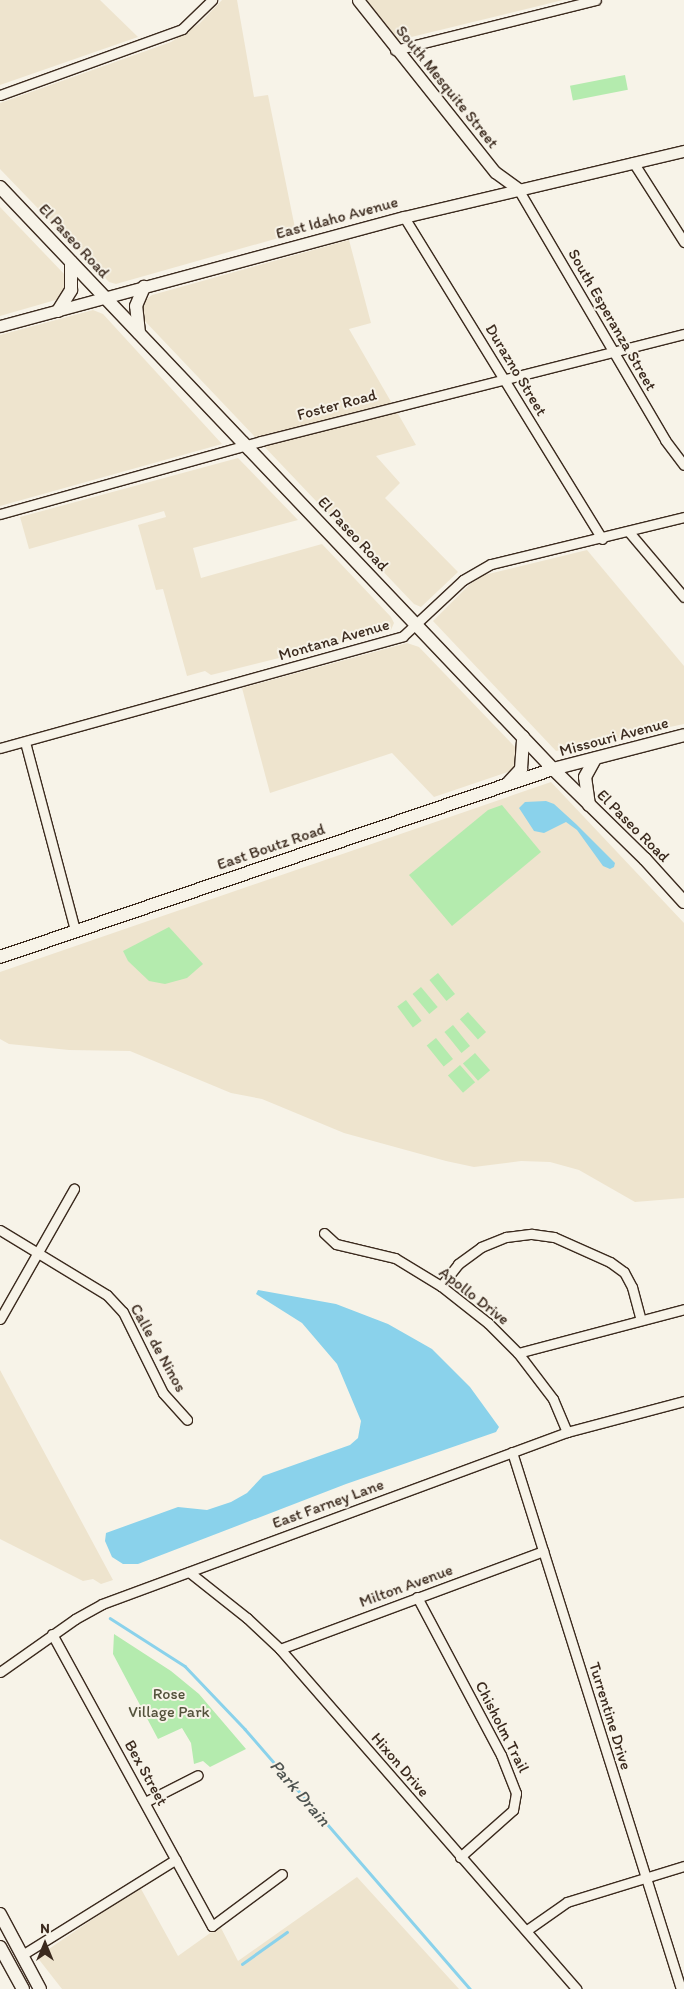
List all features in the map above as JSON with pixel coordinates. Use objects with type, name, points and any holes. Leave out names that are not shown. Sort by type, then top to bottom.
[{"type":"main road","name":"El Paseo Road","points":[[0,187],[553,770],[684,902]]},
{"type":"main road","points":[[58,311],[71,290],[71,262]]},
{"type":"main road","points":[[139,333],[136,306],[144,287]]},
{"type":"main road","name":"Missouri Avenue","points":[[553,770],[684,735]]},
{"type":"main road","points":[[507,785],[521,769],[523,737]]},
{"type":"main road","points":[[589,805],[585,777],[595,758]]},
{"type":"main road","name":"East Boutz Road","points":[[0,957],[75,930],[553,770]]},
{"type":"main road","points":[[0,1914],[40,1989]]},
{"type":"main road","points":[[0,1947],[23,1989]]},
{"type":"main road","points":[[30,1970],[49,1989]]},
{"type":"street","points":[[0,95],[182,29],[212,0]]},
{"type":"street","name":"South Mesquite Street","points":[[358,0],[395,50],[496,172],[518,189]]},
{"type":"street","points":[[395,50],[596,0]]},
{"type":"street","name":"East Idaho Avenue","points":[[0,326],[404,217],[684,151]]},
{"type":"street","points":[[634,162],[684,242]]},
{"type":"street","name":"South Esperanza Street","points":[[518,189],[665,440],[684,465]]},
{"type":"street","name":"Durazno Street","points":[[404,217],[602,539]]},
{"type":"street","name":"Foster Road","points":[[0,514],[245,445],[503,377],[684,334]]},
{"type":"street","name":"Montana Avenue","points":[[0,748],[403,636],[463,580],[491,564],[684,518]]},
{"type":"street","points":[[630,532],[684,597]]},
{"type":"street","points":[[25,742],[75,930]]},
{"type":"street","points":[[0,1319],[74,1189]]},
{"type":"street","name":"Calle de Ninos","points":[[0,1230],[107,1294],[123,1312],[163,1393],[187,1420]]},
{"type":"street","name":"Apollo Drive","points":[[324,1233],[336,1244],[395,1258],[441,1286],[488,1323],[518,1353],[554,1399],[567,1432]]},
{"type":"street","points":[[441,1286],[458,1264],[481,1247],[506,1237],[532,1234],[554,1237],[610,1262],[624,1272],[632,1287],[641,1320]]},
{"type":"street","points":[[518,1353],[684,1309]]},
{"type":"street","name":"East Farney Lane","points":[[0,1672],[52,1634],[102,1604],[567,1432],[684,1401]]},
{"type":"street","name":"Turrentine Drive","points":[[512,1452],[681,1989]]},
{"type":"street","name":"Milton Avenue","points":[[280,1650],[543,1551]]},
{"type":"street","name":"Hixon Drive","points":[[189,1572],[247,1618],[280,1650],[577,1989]]},
{"type":"street","name":"Chisholm Trail","points":[[417,1597],[501,1755],[516,1793],[513,1810],[460,1857]]},
{"type":"street","name":"Bex Street","points":[[52,1634],[212,1926],[282,1874]]},
{"type":"street","points":[[145,1802],[198,1775]]},
{"type":"street","points":[[22,1955],[176,1859]]},
{"type":"street","points":[[526,1930],[567,1902],[684,1866]]},
{"type":"shaded area","points":[[0,0],[100,0],[138,37],[0,85]]},
{"type":"shaded area","points":[[222,0],[237,0],[254,97],[268,95],[296,233],[116,284],[109,282],[0,169],[0,103],[171,42],[200,23]]},
{"type":"shaded area","points":[[364,0],[563,0],[395,41]]},
{"type":"shaded area","points":[[0,207],[66,276],[67,288],[59,299],[0,316]]},
{"type":"shaded area","points":[[349,240],[371,323],[349,329],[416,445],[376,456],[400,483],[385,498],[458,572],[421,607],[414,604],[141,317],[143,302],[152,295]]},
{"type":"shaded area","points":[[93,310],[103,314],[222,444],[0,506],[0,335]]},
{"type":"shaded area","points":[[238,458],[298,520],[193,548],[201,578],[322,544],[391,617],[394,623],[391,630],[211,675],[205,671],[187,676],[163,589],[156,590],[138,525],[166,517],[164,511],[29,549],[20,517]]},
{"type":"shaded area","points":[[587,550],[684,666],[684,724],[556,751],[433,621],[470,584],[484,575]]},
{"type":"shaded area","points":[[407,643],[419,647],[515,747],[518,753],[514,770],[434,797],[392,753],[270,793],[242,688]]},
{"type":"shaded area","points":[[551,782],[684,923],[684,1198],[635,1202],[579,1170],[550,1162],[521,1161],[474,1167],[446,1161],[344,1133],[262,1099],[231,1093],[130,1051],[69,1050],[9,1044],[0,1039],[0,972]]},
{"type":"shaded area","points":[[0,1370],[113,1580],[101,1584],[93,1579],[83,1581],[0,1539]]},
{"type":"shaded area","points":[[357,1877],[459,1989],[62,1989],[37,1957],[140,1887],[178,1956],[220,1926],[238,1961]]},
{"type":"green space","points":[[625,75],[628,90],[573,100],[570,86]]},
{"type":"green space","points":[[502,805],[541,852],[452,926],[409,875],[488,810]]},
{"type":"green space","points":[[169,927],[203,964],[187,978],[165,984],[149,981],[128,961],[123,951]]},
{"type":"green space","points":[[438,973],[455,994],[446,1001],[429,980]]},
{"type":"green space","points":[[421,987],[438,1007],[429,1014],[413,994]]},
{"type":"green space","points":[[406,1000],[422,1021],[413,1027],[397,1007]]},
{"type":"green space","points":[[468,1012],[486,1032],[478,1039],[460,1019]]},
{"type":"green space","points":[[453,1025],[470,1046],[461,1053],[444,1032]]},
{"type":"green space","points":[[436,1038],[453,1059],[444,1067],[427,1046]]},
{"type":"green space","points":[[475,1053],[490,1070],[478,1081],[463,1063]]},
{"type":"green space","points":[[460,1065],[475,1082],[463,1093],[448,1075]]},
{"type":"green space","name":"Rose Village Park","points":[[114,1634],[171,1671],[199,1694],[246,1749],[210,1767],[203,1761],[194,1764],[191,1743],[182,1728],[158,1739],[113,1654]]},
{"type":"water","points":[[546,801],[554,804],[576,824],[615,863],[614,867],[610,869],[603,866],[577,830],[566,822],[544,833],[534,831],[519,808],[525,802]]},
{"type":"water","points":[[258,1290],[336,1304],[388,1324],[432,1349],[470,1387],[499,1427],[496,1432],[346,1484],[138,1564],[123,1564],[112,1557],[105,1541],[106,1533],[178,1507],[207,1510],[231,1502],[247,1493],[263,1476],[350,1445],[358,1438],[361,1421],[337,1364],[302,1323],[256,1294]]},
{"type":"waterway","name":"Park Drain","points":[[110,1618],[185,1666],[245,1729],[470,1989]]},
{"type":"waterway","points":[[242,1964],[287,1932]]}]
